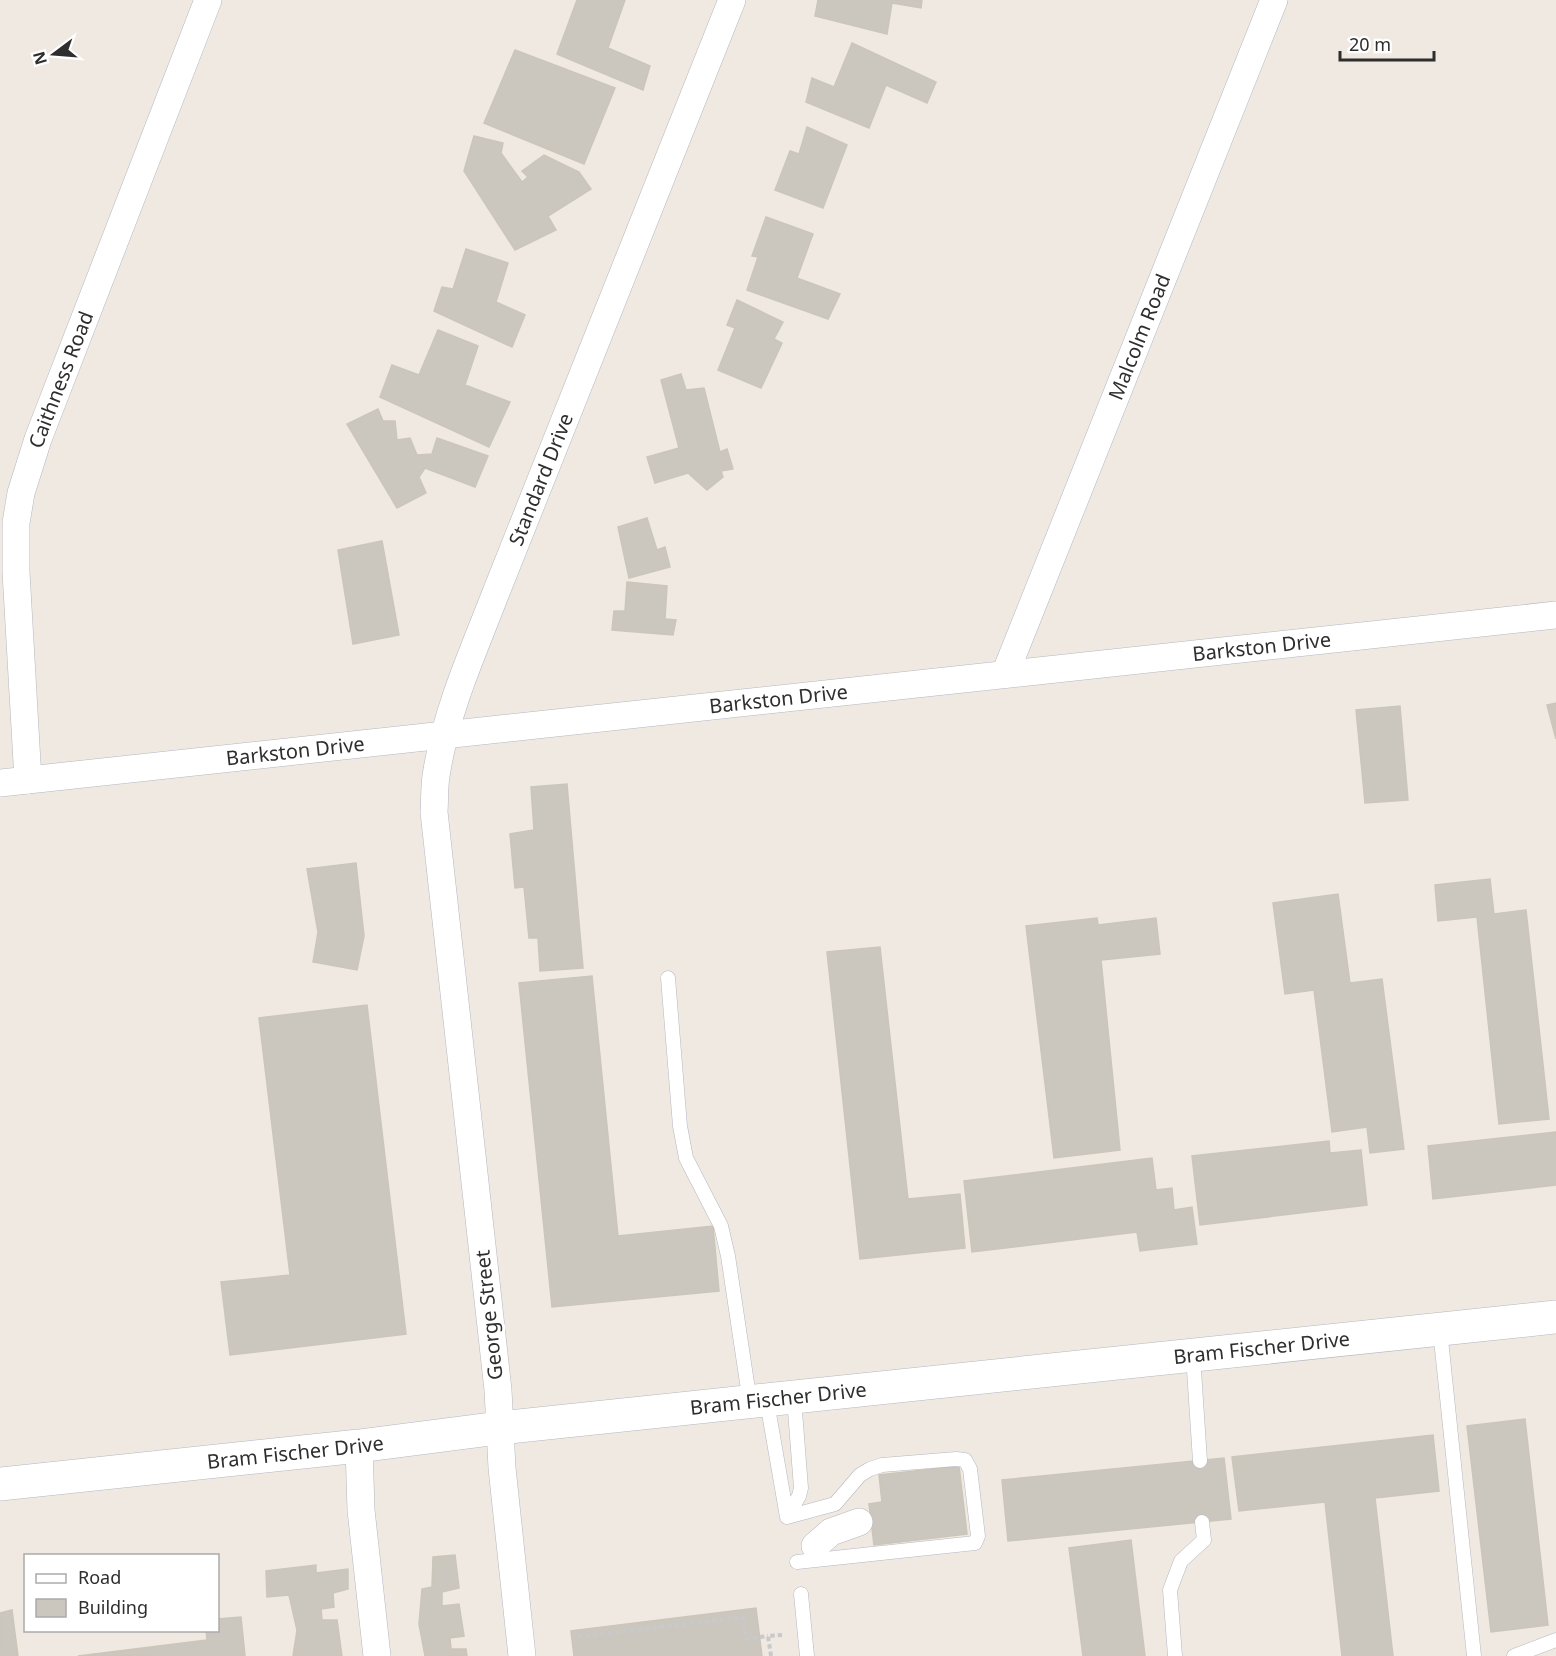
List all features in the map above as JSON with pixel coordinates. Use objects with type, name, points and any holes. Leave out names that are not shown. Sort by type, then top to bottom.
[{"type":"main road","name":"Bram Fischer Drive","points":[[0,1484],[359,1446],[499,1428],[1556,1317]]},
{"type":"street","name":"Caithness Road","points":[[28,780],[16,572],[16,523],[21,493],[38,439],[208,0]]},
{"type":"street","name":"Standard Drive","points":[[451,975],[435,812],[436,772],[445,734],[495,595],[732,0]]},
{"type":"street","name":"Malcolm Road","points":[[1005,674],[1274,0]]},
{"type":"street","name":"Barkston Drive","points":[[0,783],[1556,615]]},
{"type":"street","name":"George Street","points":[[451,975],[498,1390],[499,1428],[522,1656]]},
{"type":"street","points":[[359,1446],[361,1510],[377,1656]]},
{"type":"street","points":[[806,1554],[831,1532],[859,1522]]},
{"type":"lane","points":[[668,978],[680,1126],[686,1158],[721,1226],[770,1401],[801,1488],[820,1508]]},
{"type":"lane","points":[[1440,1330],[1474,1656]]},
{"type":"lane","points":[[1193,1355],[1200,1461]]},
{"type":"lane","points":[[770,1401],[787,1517]]},
{"type":"lane","points":[[787,1517],[835,1504],[860,1474],[882,1465],[965,1460],[970,1469],[978,1536],[975,1544],[806,1554]]},
{"type":"lane","points":[[787,1517],[800,1496],[801,1488]]},
{"type":"lane","points":[[1175,1656],[1170,1590],[1181,1561],[1204,1540],[1203,1522]]},
{"type":"lane","points":[[801,1594],[807,1656]]},
{"type":"lane","points":[[1514,1656],[1556,1640]]},
{"type":"path","points":[[578,1637],[743,1617],[746,1639],[789,1634]]},
{"type":"path","points":[[768,1636],[771,1656]]},
{"type":"building","points":[[577,0],[625,0],[608,48],[650,66],[643,90],[557,54]]},
{"type":"building","points":[[818,0],[922,0],[921,8],[892,3],[887,34],[815,16]]},
{"type":"building","points":[[852,43],[936,82],[927,103],[886,85],[869,128],[806,102],[812,78],[834,87]]},
{"type":"building","points":[[515,50],[615,88],[584,164],[484,123]]},
{"type":"building","points":[[807,127],[847,145],[823,208],[775,190],[790,151],[799,154]]},
{"type":"building","points":[[474,136],[503,143],[501,153],[522,182],[528,177],[522,171],[544,155],[579,172],[591,189],[548,216],[556,230],[515,250],[464,171]]},
{"type":"building","points":[[766,217],[813,234],[797,278],[840,294],[828,319],[747,290],[758,257],[752,256]]},
{"type":"building","points":[[466,249],[508,263],[496,302],[525,315],[512,347],[434,311],[442,287],[453,289]]},
{"type":"building","points":[[737,300],[783,322],[774,339],[782,343],[761,388],[718,370],[735,328],[727,325]]},
{"type":"building","points":[[438,330],[478,346],[465,385],[510,402],[489,447],[380,397],[392,365],[419,375]]},
{"type":"building","points":[[681,374],[686,390],[704,388],[720,452],[727,449],[733,469],[721,471],[723,477],[707,490],[688,473],[655,483],[647,457],[679,448],[661,380]]},
{"type":"building","points":[[378,409],[383,421],[395,421],[397,440],[410,438],[417,455],[432,454],[437,438],[488,456],[475,487],[425,468],[419,477],[426,493],[397,508],[347,424]]},
{"type":"building","points":[[647,518],[657,550],[665,547],[670,567],[629,578],[618,527]]},
{"type":"building","points":[[382,541],[399,635],[353,644],[338,550]]},
{"type":"building","points":[[627,582],[667,586],[665,619],[676,620],[673,635],[612,630],[614,611],[625,611]]},
{"type":"building","points":[[1556,703],[1556,739],[1547,705]]},
{"type":"building","points":[[1400,706],[1408,800],[1365,803],[1356,710]]},
{"type":"building","points":[[567,784],[583,968],[540,971],[538,938],[529,938],[524,887],[515,888],[510,834],[534,830],[531,787]]},
{"type":"building","points":[[356,863],[364,936],[357,970],[313,962],[318,932],[307,869]]},
{"type":"building","points":[[1490,879],[1494,914],[1526,910],[1549,1119],[1499,1124],[1477,917],[1438,921],[1435,885]]},
{"type":"building","points":[[1338,894],[1350,983],[1382,979],[1404,1149],[1370,1153],[1367,1127],[1332,1132],[1314,990],[1285,994],[1273,903]]},
{"type":"building","points":[[1097,918],[1098,925],[1156,918],[1160,954],[1101,960],[1120,1150],[1054,1158],[1026,926]]},
{"type":"building","points":[[880,947],[908,1199],[960,1194],[965,1248],[860,1259],[827,952]]},
{"type":"building","points":[[592,976],[618,1236],[713,1226],[719,1291],[552,1307],[519,983]]},
{"type":"building","points":[[367,1005],[406,1334],[230,1355],[221,1282],[290,1275],[259,1018]]},
{"type":"building","points":[[1556,1132],[1556,1185],[1433,1199],[1428,1146]]},
{"type":"building","points":[[1329,1141],[1330,1153],[1361,1150],[1367,1205],[1200,1225],[1192,1156]]},
{"type":"building","points":[[1152,1158],[1156,1190],[1172,1188],[1174,1210],[1192,1207],[1197,1244],[1140,1251],[1137,1232],[972,1252],[964,1181]]},
{"type":"building","points":[[1525,1419],[1548,1625],[1491,1632],[1467,1426]]},
{"type":"building","points":[[1433,1435],[1439,1491],[1375,1498],[1393,1656],[1342,1656],[1325,1502],[1239,1511],[1232,1457]]},
{"type":"building","points":[[1224,1458],[1231,1519],[1008,1541],[1002,1480]]},
{"type":"building","points":[[959,1466],[967,1534],[874,1545],[869,1504],[882,1502],[879,1475]]},
{"type":"building","points":[[1131,1540],[1145,1656],[1083,1656],[1069,1548]]},
{"type":"building","points":[[455,1555],[459,1588],[442,1592],[442,1606],[459,1604],[464,1636],[450,1638],[451,1649],[466,1649],[467,1656],[425,1656],[419,1624],[422,1589],[432,1587],[433,1557]]},
{"type":"building","points":[[316,1565],[316,1573],[348,1569],[348,1589],[333,1593],[334,1607],[321,1609],[322,1620],[337,1620],[342,1656],[293,1656],[297,1630],[289,1595],[267,1597],[266,1571]]},
{"type":"building","points":[[756,1608],[762,1656],[574,1656],[571,1631]]},
{"type":"building","points":[[12,1610],[18,1656],[0,1656],[0,1613]]},
{"type":"building","points":[[241,1617],[245,1656],[78,1656],[207,1640],[206,1632],[219,1632],[219,1619]]}]
